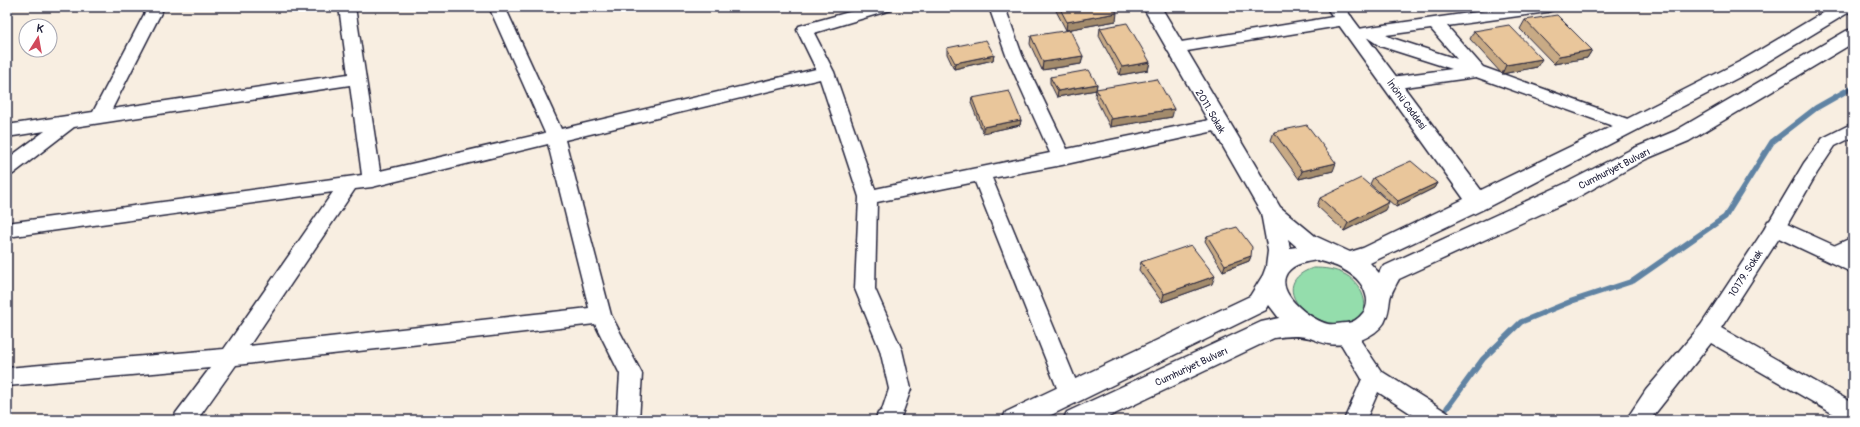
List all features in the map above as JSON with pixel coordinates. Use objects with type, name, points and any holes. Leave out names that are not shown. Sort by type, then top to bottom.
[{"type":"main road","name":"2011. Sokak","points":[[1152,7],[1272,214]]},
{"type":"main road","points":[[1015,420],[1258,303],[1275,273],[1287,258],[1301,252],[1317,251],[1342,258],[1371,254],[1630,126],[1750,64],[1845,7]]},
{"type":"main road","name":"İnönü Caddesi","points":[[1351,23],[1391,83],[1478,202]]},
{"type":"main road","name":"Cumhuriyet Bulvarı","points":[[1379,297],[1390,273],[1572,190],[1639,154],[1682,136],[1853,34]]},
{"type":"main road","points":[[1272,214],[1307,242],[1342,258],[1364,272],[1379,297],[1378,311],[1372,322],[1360,330],[1345,334],[1327,333],[1309,328],[1293,318],[1281,306],[1274,292],[1275,273],[1279,251],[1272,214]]},
{"type":"main road","points":[[1776,227],[1847,254]]},
{"type":"main road","name":"Cumhuriyet Bulvarı","points":[[1076,420],[1270,329],[1289,326],[1309,328]]},
{"type":"street","points":[[99,117],[156,7]]},
{"type":"street","points":[[347,7],[372,180]]},
{"type":"street","points":[[497,7],[555,136],[601,315],[631,374],[628,420]]},
{"type":"street","points":[[885,7],[805,30],[826,72],[868,197],[865,289],[891,350],[900,389],[891,416],[886,420]]},
{"type":"street","points":[[997,7],[1014,55],[1062,158]]},
{"type":"street","points":[[1175,48],[1351,23],[1435,23],[1512,9],[1547,7]]},
{"type":"street","points":[[1351,23],[1386,42],[1477,71],[1630,126]]},
{"type":"street","points":[[1435,23],[1477,71]]},
{"type":"street","points":[[1391,83],[1477,71]]},
{"type":"street","points":[[7,230],[372,180],[826,72]]},
{"type":"street","points":[[7,131],[358,78]]},
{"type":"street","points":[[7,169],[70,121]]},
{"type":"street","points":[[868,197],[1062,158],[1219,124]]},
{"type":"street","name":"10179. Sokak","points":[[1637,420],[1708,331],[1776,227],[1810,168],[1830,142],[1853,128]]},
{"type":"street","points":[[980,174],[1070,393]]},
{"type":"street","points":[[184,420],[230,357],[349,183]]},
{"type":"street","points":[[7,377],[230,357],[601,315]]},
{"type":"street","points":[[1708,331],[1853,414]]},
{"type":"street","points":[[1345,334],[1373,378],[1440,420]]},
{"type":"street","points":[[1356,420],[1373,378]]},
{"type":"green space","points":[[1313,268],[1338,271],[1346,275],[1358,286],[1364,300],[1364,308],[1362,314],[1357,320],[1348,323],[1334,324],[1320,320],[1308,313],[1298,304],[1293,295],[1293,284],[1299,275]]},
{"type":"building","points":[[1059,7],[1114,7],[1117,13],[1067,22]]},
{"type":"building","points":[[1557,15],[1592,50],[1559,56],[1525,20]]},
{"type":"building","points":[[1127,23],[1150,62],[1122,67],[1100,28]]},
{"type":"building","points":[[1509,25],[1542,59],[1506,65],[1474,31]]},
{"type":"building","points":[[1070,30],[1083,56],[1043,62],[1031,36]]},
{"type":"building","points":[[986,40],[994,55],[955,63],[947,48]]},
{"type":"building","points":[[1089,70],[1097,84],[1058,91],[1050,77]]},
{"type":"building","points":[[1157,79],[1174,109],[1111,119],[1096,89]]},
{"type":"building","points":[[1009,91],[1021,120],[983,127],[972,98]]},
{"type":"building","points":[[1307,125],[1336,163],[1302,171],[1274,132]]},
{"type":"building","points":[[1411,161],[1437,183],[1398,201],[1373,178]]},
{"type":"building","points":[[1361,178],[1389,202],[1348,223],[1320,198]]},
{"type":"building","points":[[1237,227],[1252,247],[1251,256],[1225,265],[1207,236]]},
{"type":"building","points":[[1191,245],[1215,276],[1164,294],[1141,262]]},
{"type":"waterway","points":[[1447,408],[1483,359],[1521,322],[1572,301],[1633,281],[1725,217],[1772,142],[1816,108],[1853,87]]}]
